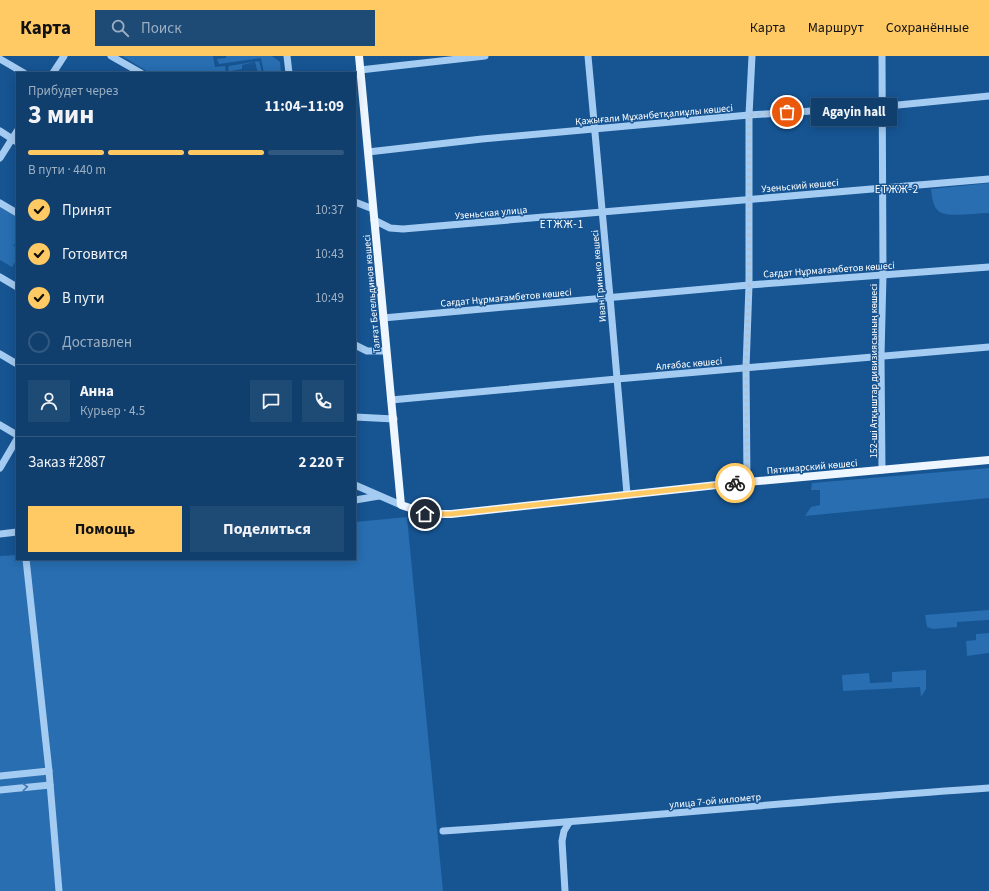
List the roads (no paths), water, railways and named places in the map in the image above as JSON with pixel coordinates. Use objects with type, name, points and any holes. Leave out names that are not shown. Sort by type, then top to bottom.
[{"type":"main road","name":"Талғат Бегельдинов көшесі","points":[[358,56],[386,351],[394,419],[401,505]]},
{"type":"main road","name":"Пятимарский көшесі","points":[[401,505],[432,515],[451,514],[627,494],[989,460]]},
{"type":"street","points":[[54,72],[64,56]]},
{"type":"street","points":[[111,56],[139,72]]},
{"type":"street","points":[[287,56],[289,72]]},
{"type":"street","points":[[360,70],[485,56]]},
{"type":"street","name":"Иван Гринько көшесі","points":[[588,56],[627,494]]},
{"type":"street","points":[[747,482],[746,368],[749,285],[749,115],[752,56]]},
{"type":"street","name":"152-ші Атқыштар дивизиясының көшесі","points":[[882,56],[882,470]]},
{"type":"street","points":[[0,59],[22,72]]},
{"type":"street","name":"Қажығали Мұханбетқалиұлы көшесі","points":[[368,152],[482,138],[989,96]]},
{"type":"street","points":[[0,132],[14,140],[0,158]]},
{"type":"street","name":"Узеньский көшесі","points":[[612,212],[989,179]]},
{"type":"street","points":[[356,202],[373,209]]},
{"type":"street","points":[[0,203],[16,212]]},
{"type":"street","name":"Узеньская улица","points":[[374,220],[390,228],[403,230],[612,212]]},
{"type":"street","name":"Сағдат Нұрмағамбетов көшесі","points":[[383,318],[749,285],[989,267]]},
{"type":"street","points":[[0,277],[16,286]]},
{"type":"street","points":[[356,346],[367,351],[386,351]]},
{"type":"street","name":"Алғабас көшесі","points":[[391,400],[989,347]]},
{"type":"street","points":[[0,354],[16,363]]},
{"type":"street","points":[[356,417],[394,419]]},
{"type":"street","points":[[0,425],[16,434]]},
{"type":"street","points":[[0,468],[16,441]]},
{"type":"street","points":[[356,485],[401,505]]},
{"type":"street","points":[[356,500],[379,496]]},
{"type":"street","points":[[0,534],[16,532]]},
{"type":"street","points":[[26,560],[49,771],[59,891]]},
{"type":"street","points":[[0,776],[49,771]]},
{"type":"street","points":[[0,790],[50,785]]},
{"type":"street","name":"улица 7-ой километр","points":[[443,831],[569,823],[900,794],[989,788]]},
{"type":"street","points":[[565,891],[562,841],[564,830],[569,823]]},
{"type":"place","name":"Agayin hall","points":[[787,112]]},
{"type":"district","name":"ЕТЖЖ-2","points":[[897,189]]},
{"type":"district","name":"ЕТЖЖ-1","points":[[562,224]]}]
